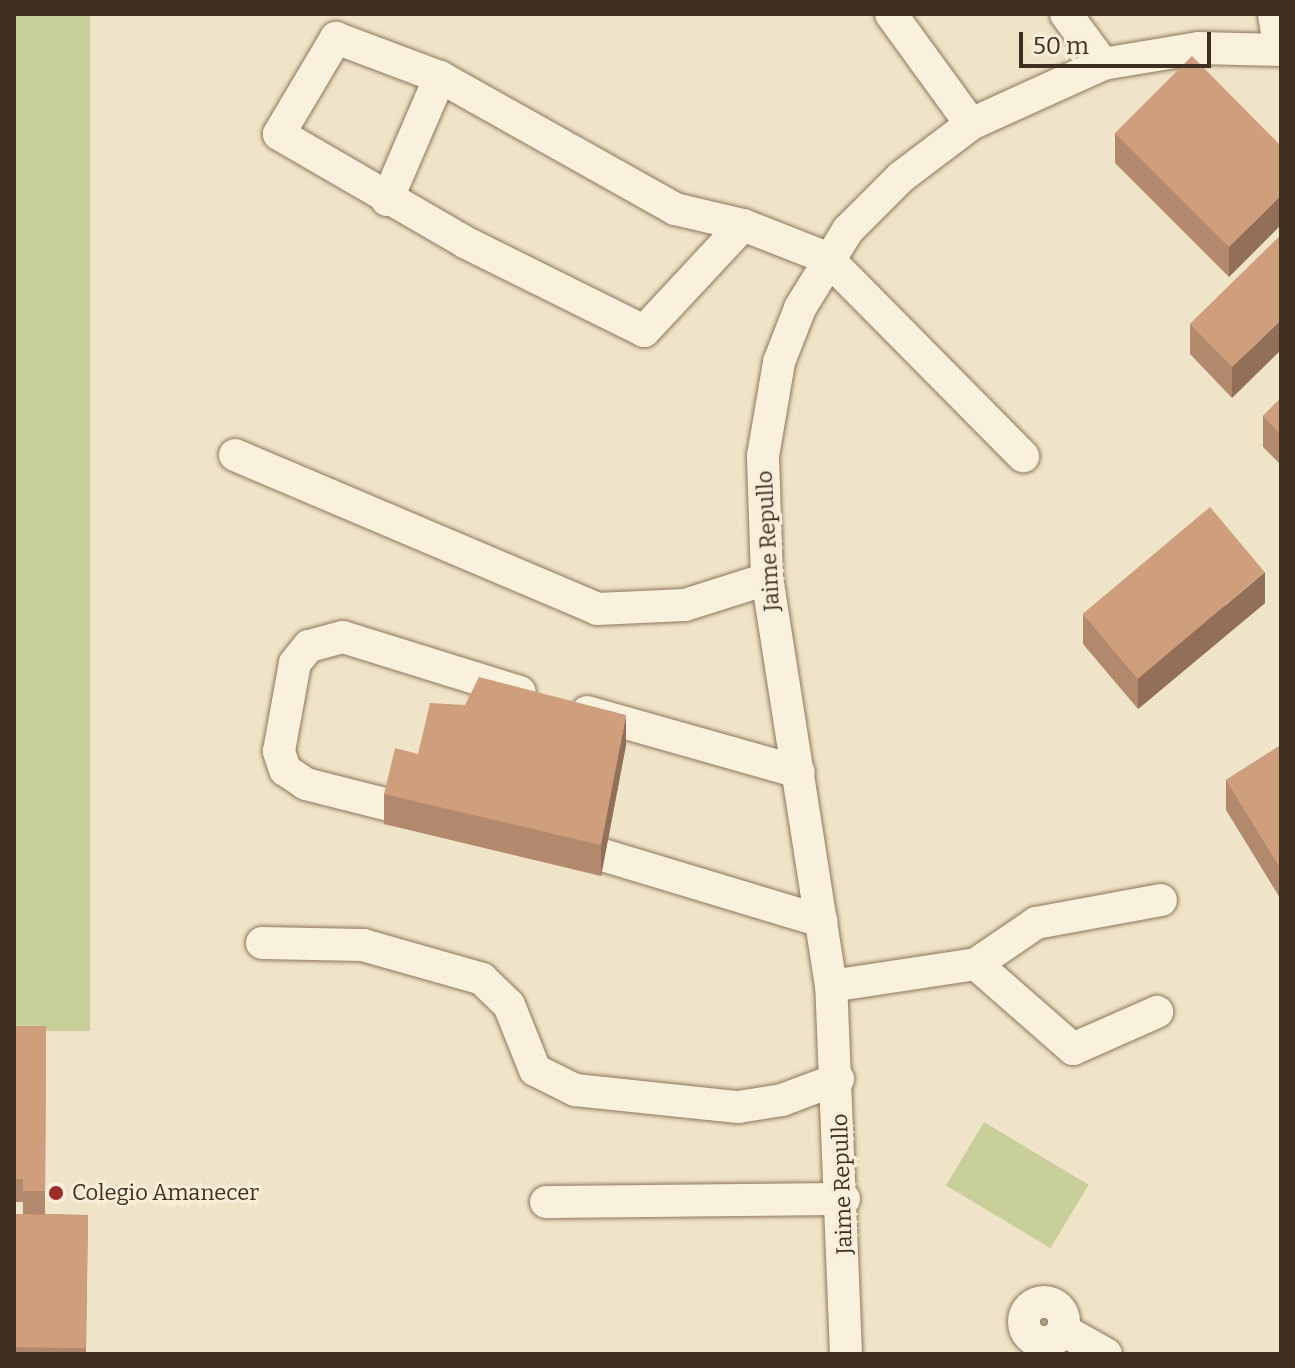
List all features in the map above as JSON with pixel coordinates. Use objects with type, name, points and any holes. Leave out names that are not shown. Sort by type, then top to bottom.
[{"type":"street","points":[[891,14],[971,124]]},
{"type":"street","points":[[1066,14],[1103,64]]},
{"type":"street","points":[[1274,14],[1281,50]]},
{"type":"street","points":[[743,225],[644,331],[387,200],[279,134],[336,38],[440,77],[675,209],[743,225],[827,258],[1023,456]]},
{"type":"street","name":"Jaime Repullo","points":[[846,1354],[844,1199],[831,986],[767,579],[763,470],[771,394],[800,308],[827,258],[878,198],[971,124],[1103,64],[1199,48],[1281,50]]},
{"type":"street","points":[[387,200],[440,77]]},
{"type":"street","points":[[235,455],[597,609],[685,605],[767,579]]},
{"type":"street","points":[[389,805],[298,781],[281,761],[295,663],[318,640],[343,637],[799,772]]},
{"type":"street","points":[[606,856],[821,921]]},
{"type":"street","points":[[831,986],[976,964],[1036,923],[1161,900]]},
{"type":"street","points":[[262,943],[363,945],[482,979],[509,1005],[535,1070],[575,1090],[738,1107],[782,1100],[838,1079]]},
{"type":"street","points":[[976,964],[1073,1049],[1157,1012]]},
{"type":"street","points":[[546,1202],[844,1199]]},
{"type":"street","points":[[1041,1341],[1106,1354]]},
{"type":"green space","points":[[14,14],[90,14],[90,1031],[14,1031]]},
{"type":"green space","points":[[984,1122],[1089,1185],[1050,1248],[946,1185]]},
{"type":"building","points":[[1192,56],[1281,146],[1281,195],[1229,247],[1115,133]]},
{"type":"building","points":[[1281,235],[1281,320],[1232,367],[1190,324]]},
{"type":"building","points":[[1281,398],[1281,435],[1263,416]]},
{"type":"building","points":[[1210,507],[1265,572],[1137,679],[1083,614]]},
{"type":"building","points":[[479,677],[626,715],[601,845],[384,794],[395,748],[418,754],[430,703],[465,705]]},
{"type":"building","points":[[1281,745],[1281,867],[1280,868],[1226,780]]},
{"type":"building","points":[[14,1026],[46,1026],[45,1191],[23,1191],[23,1179],[14,1179]]},
{"type":"building","points":[[14,1214],[88,1215],[86,1348],[14,1347]]},
{"type":"place","name":"Colegio Amanecer","points":[[56,1193]]}]
